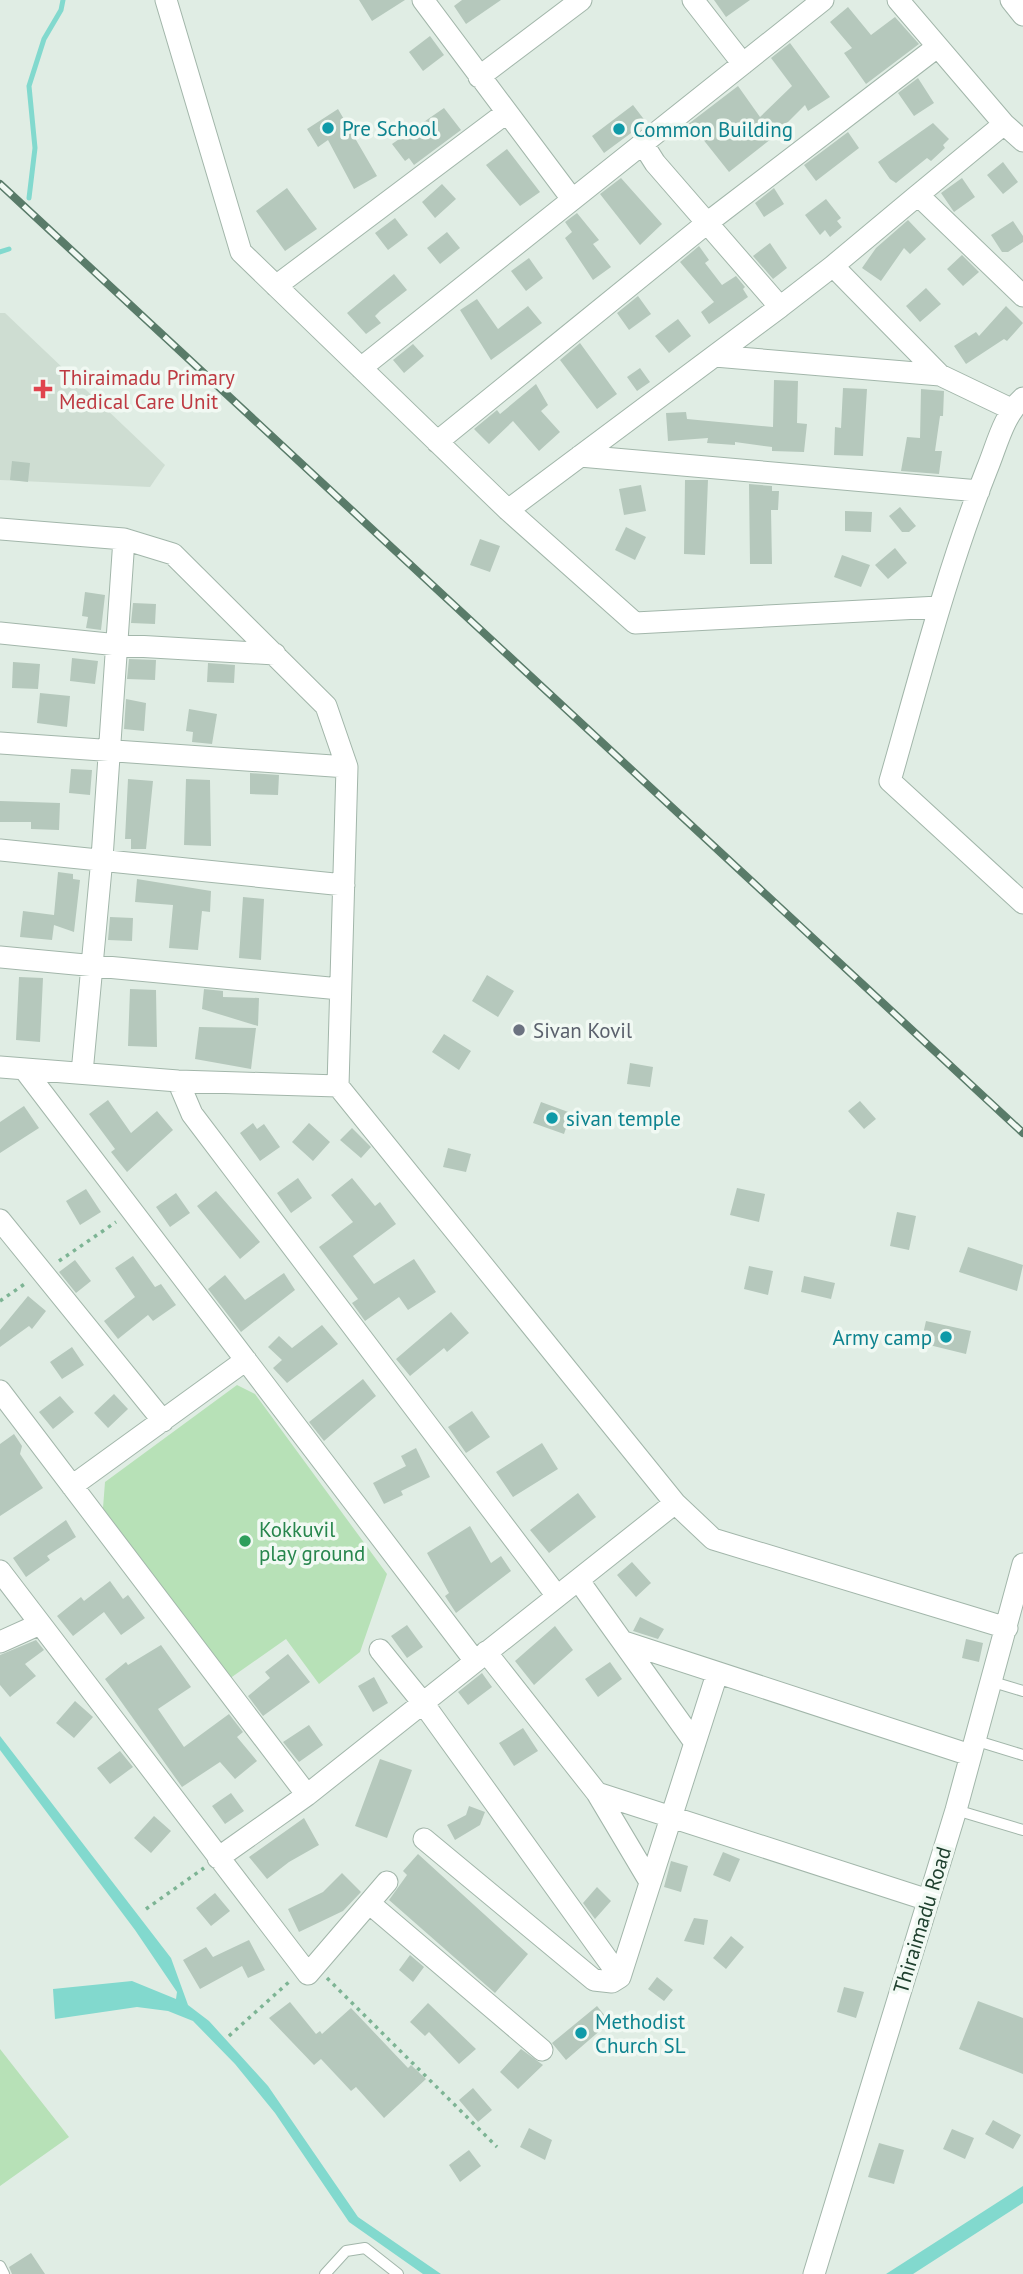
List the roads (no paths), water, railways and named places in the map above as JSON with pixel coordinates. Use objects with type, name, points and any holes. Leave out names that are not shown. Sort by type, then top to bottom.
[{"type":"street","points":[[166,0],[241,252],[508,510],[635,622],[939,607]]},
{"type":"street","points":[[423,0],[572,198]]},
{"type":"street","points":[[693,0],[743,64]]},
{"type":"street","points":[[361,368],[823,0]]},
{"type":"street","points":[[898,0],[1004,124],[1023,141]]},
{"type":"street","points":[[1012,0],[1023,16]]},
{"type":"street","points":[[479,77],[573,3]]},
{"type":"street","points":[[437,442],[707,223],[937,47]]},
{"type":"street","points":[[276,286],[506,113]]},
{"type":"street","points":[[508,510],[833,266],[1004,124]]},
{"type":"street","points":[[643,144],[780,307]]},
{"type":"street","points":[[918,195],[1023,296]]},
{"type":"street","points":[[833,266],[940,375]]},
{"type":"street","points":[[715,356],[940,375],[1017,404],[979,491],[939,607],[890,781],[1023,903]]},
{"type":"street","points":[[580,456],[979,491]]},
{"type":"street","points":[[0,529],[124,539],[173,554],[326,706],[347,767],[338,1086],[675,1503],[713,1539],[1007,1628]]},
{"type":"street","points":[[82,1073],[102,858],[124,539]]},
{"type":"street","points":[[0,633],[118,645],[275,654]]},
{"type":"street","points":[[0,743],[347,767]]},
{"type":"street","points":[[0,850],[102,858],[344,885]]},
{"type":"street","points":[[0,957],[340,989]]},
{"type":"street","points":[[0,1067],[178,1081],[338,1086]]},
{"type":"street","points":[[24,1069],[246,1360],[481,1656],[597,1793],[650,1882]]},
{"type":"street","points":[[178,1081],[192,1114],[557,1596]]},
{"type":"street","points":[[0,1220],[163,1421]]},
{"type":"street","points":[[72,1486],[246,1360]]},
{"type":"street","points":[[0,1391],[307,1795]]},
{"type":"street","points":[[218,1858],[307,1795],[675,1503]]},
{"type":"street","name":"Thiraimadu Road","points":[[814,2274],[956,1810],[1023,1564]]},
{"type":"street","points":[[0,1571],[218,1858],[310,1968],[387,1882]]},
{"type":"street","points":[[579,1581],[695,1743]]},
{"type":"street","points":[[0,1643],[40,1624]]},
{"type":"street","points":[[624,1642],[717,1674],[972,1748]]},
{"type":"street","points":[[380,1650],[423,1703],[620,1978]]},
{"type":"street","points":[[424,1839],[593,1980],[612,1983],[620,1978],[717,1674]]},
{"type":"street","points":[[597,1793],[928,1900]]},
{"type":"street","points":[[369,1903],[542,2050]]},
{"type":"lane","points":[[993,1682],[1023,1691]]},
{"type":"lane","points":[[972,1748],[1023,1755]]},
{"type":"lane","points":[[956,1810],[1023,1830]]},
{"type":"lane","points":[[325,2274],[346,2251],[365,2248],[398,2274]]},
{"type":"lane","points":[[0,2266],[4,2274]]},
{"type":"water","points":[[0,1736],[171,1958],[188,2005],[209,2021],[268,2086],[358,2217],[441,2274],[423,2274],[349,2222],[275,2113],[235,2064],[193,2021],[168,2011],[137,2007],[55,2019],[53,1989],[132,1981],[176,1999],[177,1992],[135,1930],[0,1750]]},
{"type":"water","points":[[1023,2186],[1023,2203],[913,2274],[886,2274]]},
{"type":"waterway","points":[[29,198],[35,148],[29,86],[44,39],[61,10],[63,0]]},
{"type":"waterway","points":[[0,252],[9,249]]},
{"type":"railway","points":[[0,184],[1023,1133]]},
{"type":"place","name":"Pre School","points":[[328,128]]},
{"type":"place","name":"Common Building","points":[[619,129]]},
{"type":"place","name":"Thiraimadu Primary Medical Care Unit","points":[[43,389]]},
{"type":"place","name":"Sivan Kovil","points":[[519,1030]]},
{"type":"place","name":"sivan temple","points":[[552,1118]]},
{"type":"place","name":"Army camp","points":[[946,1337]]},
{"type":"place","name":"Kokkuvil play ground","points":[[245,1541]]},
{"type":"place","name":"Methodist Church SL","points":[[581,2033]]}]
